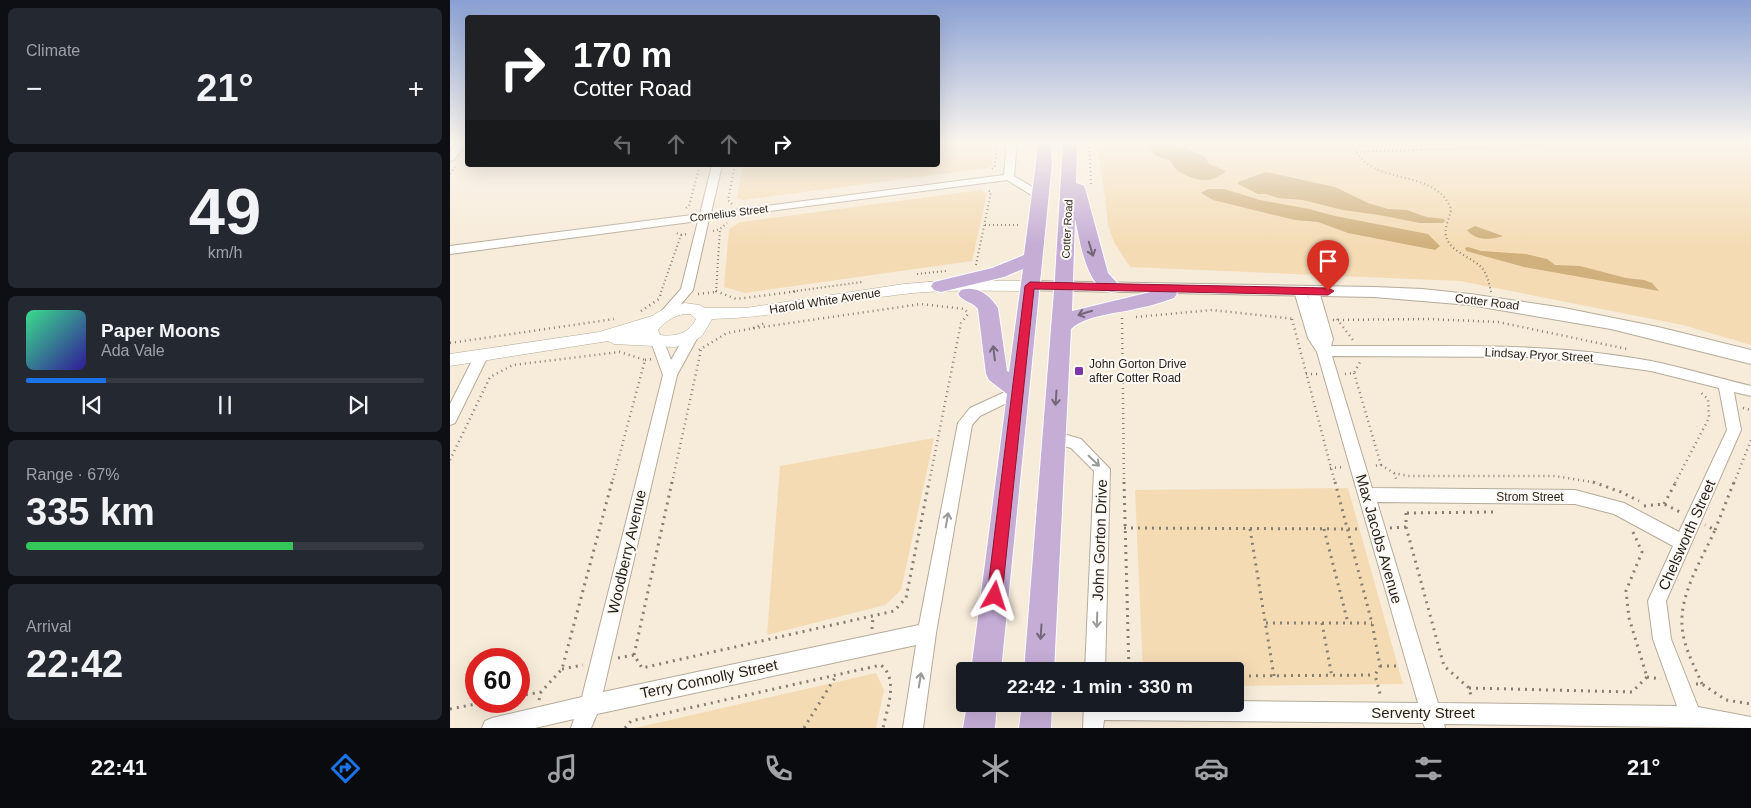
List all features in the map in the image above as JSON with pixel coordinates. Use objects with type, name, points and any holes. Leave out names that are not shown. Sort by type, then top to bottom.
[{"type":"main road","points":[[987,662],[1034,258],[1041,177]]},
{"type":"main road","name":"Cotter Road","points":[[1063,290],[1068,177]]},
{"type":"main road","points":[[1077,177],[1077,194],[1099,275],[1111,287]]},
{"type":"main road","points":[[944,278],[997,273],[1034,258]]},
{"type":"main road","name":"Cotter Road","points":[[1063,290],[1111,287],[1306,291],[1419,294],[1494,301],[1636,329],[1751,357]]},
{"type":"main road","name":"Cotter Road","points":[[1029,290],[1167,294],[1218,290]]},
{"type":"main road","points":[[1040,662],[1063,290]]},
{"type":"main road","points":[[968,294],[981,298],[988,308],[997,374],[1018,390]]},
{"type":"main road","points":[[1060,328],[1072,318],[1086,312],[1139,302],[1167,294]]},
{"type":"main road","points":[[980,728],[981,712]]},
{"type":"main road","points":[[1035,728],[1036,712]]},
{"type":"street","points":[[670,375],[649,330],[687,290],[714,177]]},
{"type":"street","points":[[1009,177],[1040,196]]},
{"type":"street","name":"Cornelius Street","points":[[450,250],[1009,177]]},
{"type":"street","name":"Harold White Avenue","points":[[697,322],[904,289],[944,278],[1029,290]]},
{"type":"street","name":"Harold White Avenue","points":[[904,289],[968,294],[1029,290]]},
{"type":"street","points":[[687,290],[697,322]]},
{"type":"street","name":"Max Jacobs Avenue","points":[[1306,291],[1315,320],[1315,338],[1324,351],[1432,721]]},
{"type":"street","points":[[450,360],[599,338],[683,308],[697,322]]},
{"type":"street","points":[[599,338],[674,342],[697,322]]},
{"type":"street","name":"Woodberry Avenue","points":[[581,728],[590,705],[670,375],[697,322]]},
{"type":"street","name":"Lindsay Pryor Street","points":[[1324,351],[1526,352],[1575,356],[1651,366],[1751,391]]},
{"type":"street","points":[[450,420],[481,356]]},
{"type":"street","name":"Chelsworth Street","points":[[1691,716],[1662,639],[1657,601],[1734,430],[1725,384]]},
{"type":"street","points":[[912,728],[965,423],[975,412],[1018,390]]},
{"type":"street","name":"John Gorton Drive","points":[[1054,437],[1076,443],[1102,469],[1095,662]]},
{"type":"street","name":"Strom Street","points":[[1366,495],[1576,497],[1618,508],[1683,543]]},
{"type":"street","name":"Terry Connolly Street","points":[[492,728],[590,705],[927,633]]},
{"type":"street","name":"Serventy Street","points":[[1094,714],[1432,721],[1691,716],[1751,727]]},
{"type":"path","points":[[733,177],[728,200],[734,205]]},
{"type":"path","points":[[1403,177],[1424,184],[1446,198],[1452,213],[1446,228],[1446,237],[1453,248],[1481,267],[1487,277],[1498,322]]},
{"type":"path","points":[[976,267],[991,192],[982,188]]},
{"type":"path","points":[[730,221],[720,229],[716,292],[736,299],[869,281]]},
{"type":"path","points":[[984,225],[1019,225]]},
{"type":"path","points":[[640,312],[659,299],[681,235],[672,230]]},
{"type":"path","points":[[917,274],[944,278]]},
{"type":"path","points":[[921,304],[965,309],[968,314],[961,323],[906,598],[894,612],[642,668],[634,655],[701,350],[727,333],[749,329],[921,304]]},
{"type":"path","points":[[1113,318],[1212,310],[1315,320],[1427,319],[1498,322],[1631,350]]},
{"type":"path","points":[[450,343],[617,318]]},
{"type":"path","points":[[1122,318],[1124,528],[1129,662]]},
{"type":"path","points":[[1244,676],[1332,677],[1376,675],[1380,666],[1372,623],[1292,319]]},
{"type":"path","points":[[1337,319],[1350,335],[1357,351]]},
{"type":"path","points":[[450,460],[490,377],[513,365],[620,352],[645,360],[562,669],[541,692],[530,694]]},
{"type":"path","points":[[1664,504],[1709,418],[1708,399],[1697,390]]},
{"type":"path","points":[[1715,530],[1751,440]]},
{"type":"path","points":[[1381,465],[1394,473],[1408,476],[1562,475],[1591,480],[1618,489],[1644,504]]},
{"type":"path","points":[[1496,512],[1407,513],[1406,527],[1444,666],[1469,688],[1632,692],[1647,677]]},
{"type":"path","points":[[1124,528],[1376,529],[1406,527]]},
{"type":"path","points":[[1626,528],[1633,532]]},
{"type":"path","points":[[1250,529],[1274,676]]},
{"type":"path","points":[[1324,529],[1348,623]]},
{"type":"path","points":[[1265,623],[1372,623]]},
{"type":"path","points":[[1322,623],[1332,677]]},
{"type":"path","points":[[626,728],[631,721],[880,665],[888,671],[891,687],[883,728]]},
{"type":"path","points":[[1380,666],[1416,666]]},
{"type":"path","points":[[804,728],[837,676]]},
{"type":"path","points":[[1702,684],[1726,700],[1751,704]]},
{"type":"path","points":[[450,709],[465,706]]},
{"type":"shaded area","points":[[741,177],[919,177],[743,200],[737,198]]},
{"type":"shaded area","points":[[1102,177],[1751,177],[1751,345],[1683,325],[1460,281],[1130,267],[1114,242],[1108,225]]},
{"type":"shaded area","points":[[1190,177],[1218,177],[1208,180]]},
{"type":"shaded area","points":[[1252,177],[1289,177],[1335,187],[1368,203],[1388,209],[1407,210],[1426,217],[1444,219],[1445,221],[1443,223],[1420,223],[1343,210],[1303,200],[1278,198],[1266,194],[1258,194],[1238,184],[1238,182]]},
{"type":"shaded area","points":[[1208,189],[1224,189],[1260,200],[1428,234],[1440,246],[1435,250],[1348,233],[1318,222],[1295,220],[1213,200],[1201,193]]},
{"type":"shaded area","points":[[981,190],[987,194],[972,261],[745,293],[724,287],[729,229],[741,222]]},
{"type":"shaded area","points":[[1475,226],[1503,236],[1488,239],[1479,238],[1470,234],[1467,230]]},
{"type":"shaded area","points":[[1468,247],[1481,251],[1526,254],[1547,259],[1555,265],[1580,266],[1626,278],[1644,280],[1652,283],[1659,291],[1524,267],[1466,251],[1465,248]]},
{"type":"shaded area","points":[[934,438],[901,590],[885,605],[767,635],[780,466]]},
{"type":"shaded area","points":[[1348,488],[1403,684],[1244,686],[1244,662],[1143,662],[1135,490]]},
{"type":"shaded area","points":[[876,673],[884,690],[876,728],[635,728]]},
{"type":"place","name":"John Gorton Drive after Cotter Road","points":[[1079,371]]},
{"type":"route","points":[[995,596],[1030,286],[1328,291]]}]
